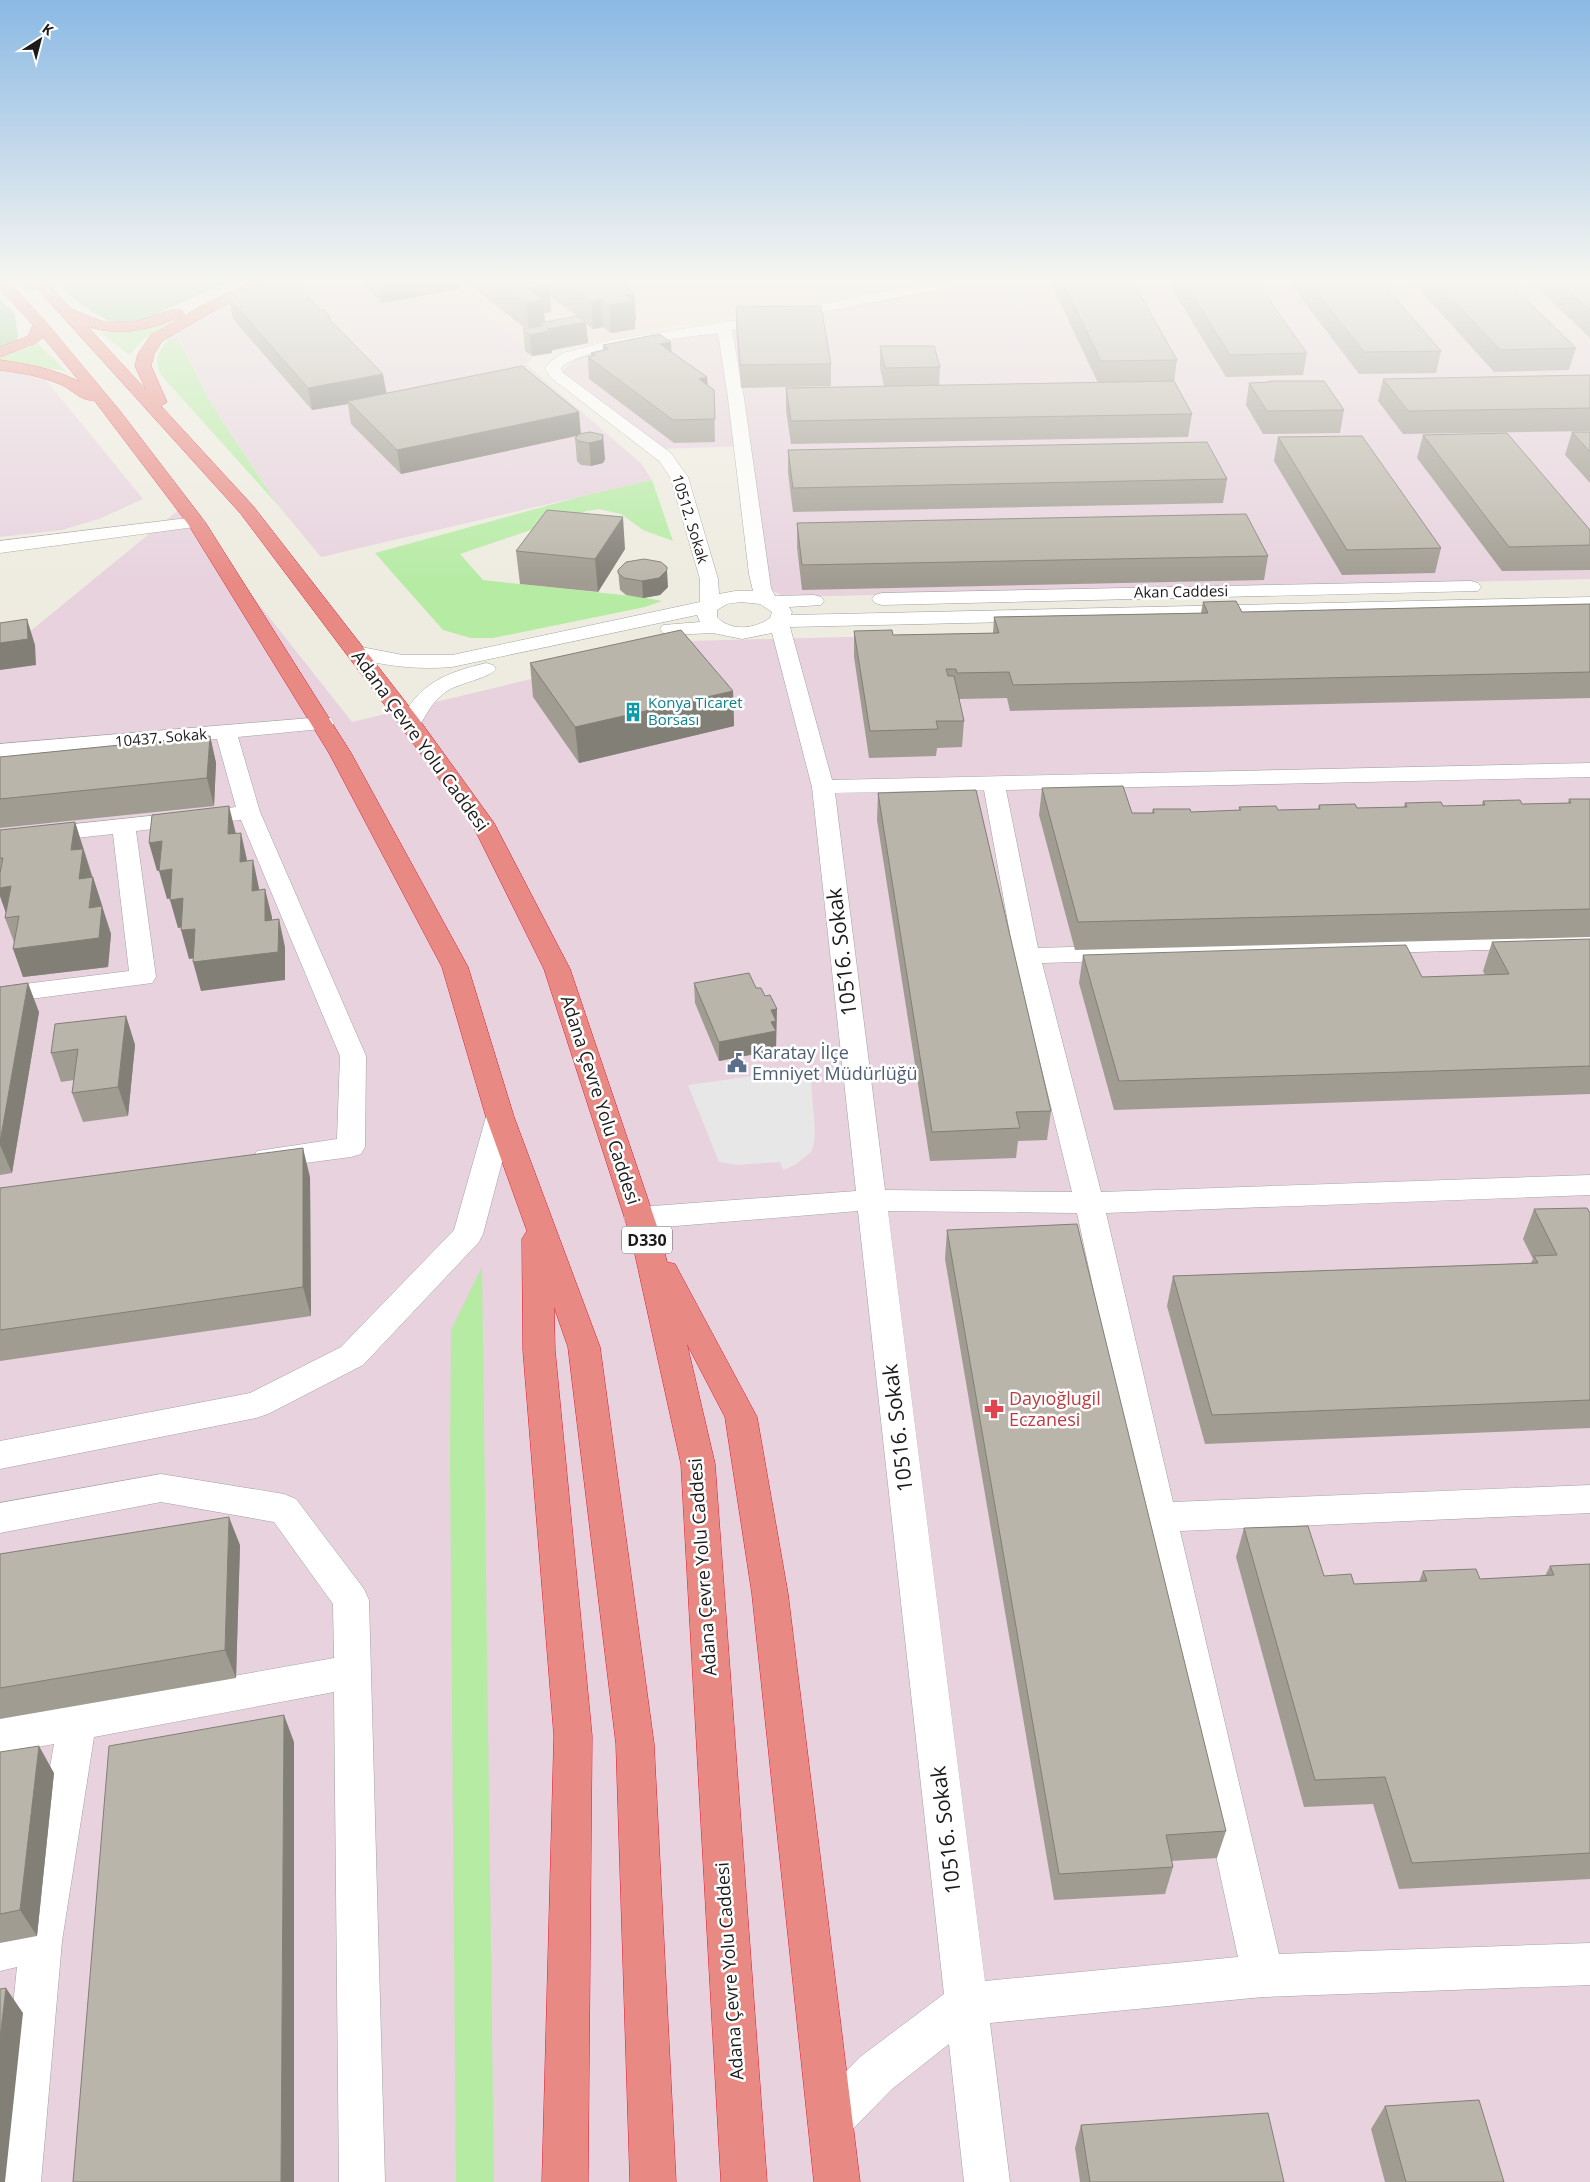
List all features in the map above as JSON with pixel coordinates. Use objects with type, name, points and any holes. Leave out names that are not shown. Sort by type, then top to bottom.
[{"type":"highway","points":[[66,381],[83,390],[114,414]]},
{"type":"highway","points":[[87,381],[196,522],[322,723],[454,967],[500,1117],[584,1347],[635,1744],[653,2182]]},
{"type":"highway","name":"Adana Çevre Yolu Caddesi","points":[[129,381],[246,510],[410,723],[483,823],[557,969],[643,1229],[698,1464],[744,2182]]},
{"type":"highway","points":[[148,381],[174,430]]},
{"type":"highway","points":[[536,1218],[539,1350],[572,1736],[565,2182]]},
{"type":"highway","points":[[643,1229],[741,1417],[770,1594],[837,2182]]},
{"type":"street","name":"10512. Sokak","points":[[564,381],[664,457],[674,468],[679,477],[709,579],[710,606]]},
{"type":"street","points":[[410,723],[416,707],[426,696],[443,684],[462,676],[670,629],[758,631],[773,626],[773,608],[761,588],[758,574],[733,381]]},
{"type":"street","points":[[0,547],[196,522]]},
{"type":"street","name":"Akan Caddesi","points":[[862,600],[1484,586]]},
{"type":"street","points":[[356,652],[381,659],[411,663],[452,661],[710,606],[734,597],[752,596],[773,608],[832,601]]},
{"type":"street","name":"Akan Caddesi","points":[[773,608],[1590,603]]},
{"type":"street","points":[[710,606],[706,616],[708,622],[761,646],[795,677]]},
{"type":"street","name":"10516. Sokak","points":[[773,608],[795,677],[822,788],[987,2182]]},
{"type":"street","name":"10437. Sokak","points":[[0,751],[322,723]]},
{"type":"street","points":[[226,732],[249,812],[354,1056],[351,1147],[244,1160]]},
{"type":"street","points":[[822,788],[1590,770]]},
{"type":"street","points":[[994,784],[1027,956],[1089,1203],[1263,1976]]},
{"type":"street","points":[[0,840],[249,812]]},
{"type":"street","points":[[0,995],[142,977],[124,826]]},
{"type":"street","points":[[1027,956],[1590,939]]},
{"type":"street","points":[[0,1455],[256,1405],[352,1356],[468,1234],[500,1117]]},
{"type":"street","points":[[643,1229],[871,1200],[1089,1203],[1590,1185]]},
{"type":"street","points":[[0,1518],[160,1488],[284,1509],[351,1600],[362,2182]]},
{"type":"street","points":[[1160,1517],[1590,1500]]},
{"type":"street","points":[[0,1736],[352,1672]]},
{"type":"street","points":[[18,2182],[41,1941],[78,1721]]},
{"type":"street","points":[[0,1950],[41,1941]]},
{"type":"street","points":[[830,2120],[876,2073],[966,2004],[1263,1976],[1590,1964]]},
{"type":"shaded area","points":[[0,381],[47,381],[143,499],[99,519],[62,530],[0,537]]},
{"type":"shaded area","points":[[200,381],[546,381],[641,463],[652,480],[321,557],[277,504],[214,408]]},
{"type":"shaded area","points":[[571,381],[1590,381],[1590,579],[786,597],[770,590],[749,446],[660,449]]},
{"type":"shaded area","points":[[182,507],[352,722],[690,641],[1590,618],[1590,2182],[0,2182],[0,656]]},
{"type":"shaded area","points":[[810,1068],[815,1133],[811,1152],[795,1165],[783,1170],[780,1162],[737,1165],[719,1162],[688,1085]]},
{"type":"green space","points":[[166,381],[200,381],[214,408],[277,504]]},
{"type":"green space","points":[[652,480],[673,541],[643,530],[621,514],[599,509],[587,511],[460,554],[483,580],[641,597],[662,601],[645,607],[493,638],[471,638],[443,630],[375,553],[579,497]]},
{"type":"green space","points":[[482,1267],[494,2182],[456,2182],[450,1457],[451,1330]]},
{"type":"building","points":[[302,381],[346,381],[308,388]]},
{"type":"building","points":[[448,381],[540,381],[579,412],[397,450],[348,401]]},
{"type":"building","points":[[620,381],[701,381],[714,390],[715,419],[673,420]]},
{"type":"building","points":[[1174,381],[1192,414],[791,421],[786,388]]},
{"type":"building","points":[[1324,381],[1344,410],[1267,411],[1249,383]]},
{"type":"building","points":[[1384,381],[1590,381],[1590,408],[1408,411]]},
{"type":"building","points":[[590,432],[603,435],[602,440],[589,443],[575,438],[579,434]]},
{"type":"building","points":[[1572,432],[1590,432],[1590,452]]},
{"type":"building","points":[[1507,433],[1590,530],[1590,545],[1509,547],[1423,435]]},
{"type":"building","points":[[1362,436],[1441,548],[1347,550],[1278,437]]},
{"type":"building","points":[[1207,442],[1227,479],[793,488],[788,450]]},
{"type":"building","points":[[547,510],[623,517],[595,559],[516,551]]},
{"type":"building","points":[[1246,514],[1268,556],[802,565],[797,523]]},
{"type":"building","points":[[644,559],[661,562],[667,567],[667,570],[659,578],[642,581],[624,578],[618,573],[618,570],[626,562]]},
{"type":"building","points":[[1236,601],[1242,612],[1590,604],[1590,672],[1013,685],[1009,672],[957,673],[956,669],[946,669],[948,676],[954,676],[964,721],[936,721],[938,729],[870,731],[854,631],[892,630],[893,635],[999,633],[994,617],[1208,613],[1203,602]]},
{"type":"building","points":[[27,619],[28,639],[0,643],[0,623]]},
{"type":"building","points":[[681,630],[733,691],[575,727],[530,663]]},
{"type":"building","points":[[210,736],[207,778],[0,799],[0,757]]},
{"type":"building","points":[[1123,786],[1132,813],[1154,813],[1153,809],[1190,809],[1191,812],[1241,810],[1239,807],[1276,806],[1278,810],[1320,809],[1319,805],[1355,804],[1357,808],[1407,807],[1405,803],[1441,802],[1443,806],[1485,805],[1483,801],[1520,800],[1522,804],[1571,803],[1569,799],[1590,799],[1590,909],[1078,922],[1042,788]]},
{"type":"building","points":[[976,790],[1051,1111],[1016,1112],[1020,1128],[932,1132],[878,793]]},
{"type":"building","points":[[229,806],[228,834],[241,833],[240,862],[253,860],[252,891],[265,889],[265,921],[279,919],[278,952],[193,962],[195,929],[181,930],[183,898],[170,900],[172,869],[159,871],[162,841],[149,843],[152,815]]},
{"type":"building","points":[[75,822],[71,850],[83,849],[79,879],[93,877],[89,908],[102,906],[99,938],[13,949],[19,916],[5,918],[11,886],[0,888],[3,858],[0,858],[0,830]]},
{"type":"building","points":[[1590,939],[1590,1066],[1119,1081],[1083,955],[1406,945],[1422,977],[1509,974],[1492,942]]},
{"type":"building","points":[[749,973],[756,988],[761,988],[765,996],[770,995],[777,1009],[771,1010],[776,1021],[771,1022],[776,1031],[719,1042],[694,983]]},
{"type":"building","points":[[28,983],[0,1142],[0,987]]},
{"type":"building","points":[[126,1016],[118,1087],[72,1093],[78,1049],[51,1053],[55,1024]]},
{"type":"building","points":[[303,1148],[303,1287],[0,1330],[0,1188]]},
{"type":"building","points":[[1587,1208],[1590,1213],[1590,1400],[1212,1415],[1173,1276],[1538,1263],[1534,1256],[1557,1255],[1534,1209]]},
{"type":"building","points":[[1077,1224],[1226,1831],[1166,1835],[1173,1867],[1059,1874],[947,1230]]},
{"type":"building","points":[[229,1517],[225,1650],[0,1688],[0,1554]]},
{"type":"building","points":[[1308,1526],[1324,1576],[1351,1574],[1354,1584],[1427,1581],[1423,1571],[1476,1569],[1480,1579],[1554,1575],[1550,1566],[1590,1564],[1590,1853],[1412,1863],[1385,1777],[1315,1780],[1244,1528]]},
{"type":"building","points":[[284,1715],[281,2182],[73,2182],[109,1746]]},
{"type":"building","points":[[39,1746],[20,1910],[0,1914],[0,1752]]},
{"type":"building","points":[[6,1988],[0,2038],[0,1989]]},
{"type":"building","points":[[1479,2100],[1504,2182],[1406,2182],[1385,2106]]},
{"type":"building","points":[[1268,2113],[1284,2182],[1090,2182],[1081,2125]]},
{"type":"place","name":"Konya Ticaret Borsası","points":[[633,712]]},
{"type":"place","name":"Karatay İlçe Emniyet Müdürlüğü","points":[[737,1063]]},
{"type":"place","name":"Dayıoğlugil Eczanesi","points":[[994,1409]]}]
